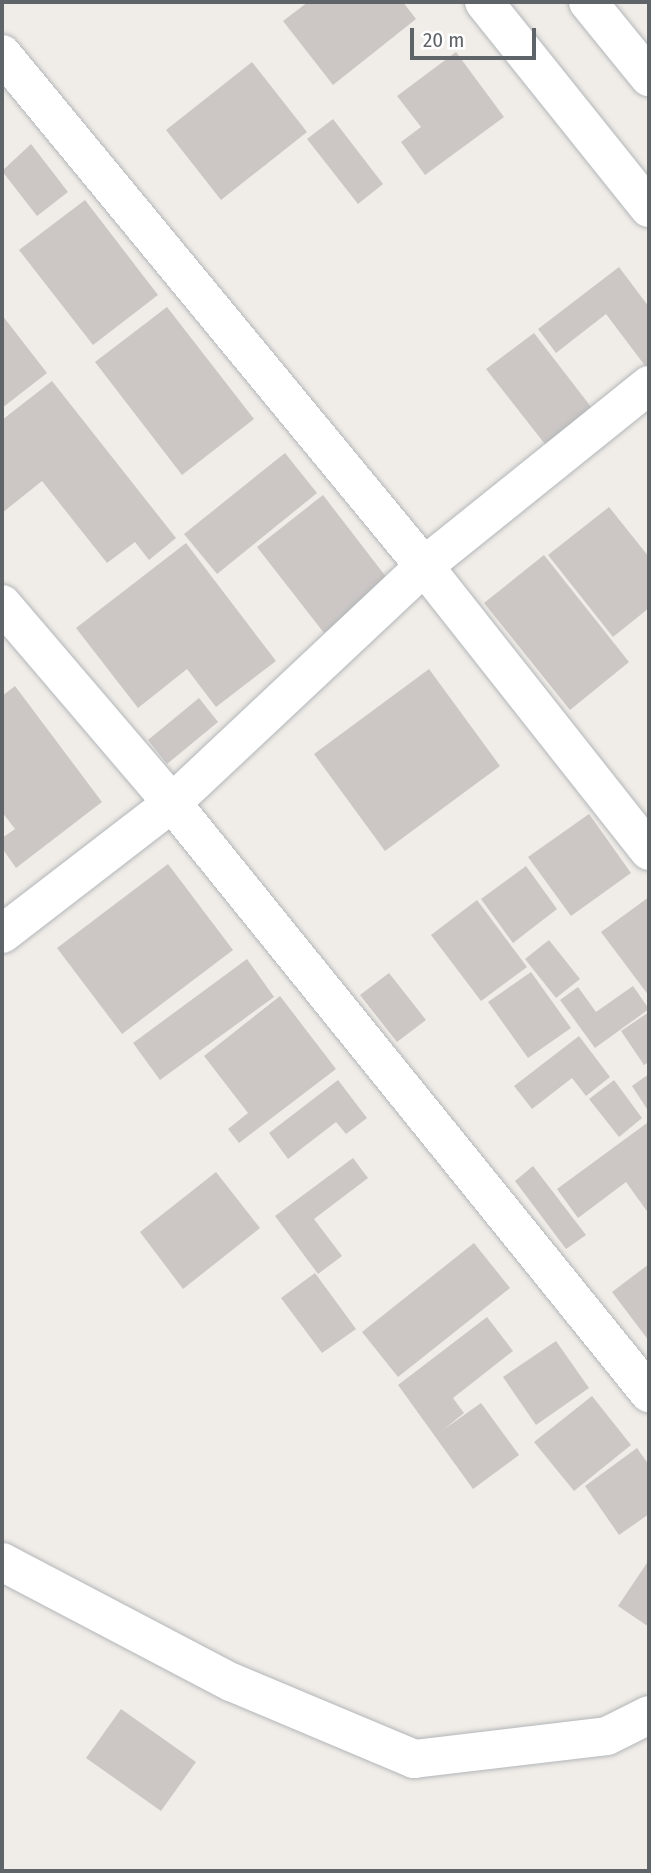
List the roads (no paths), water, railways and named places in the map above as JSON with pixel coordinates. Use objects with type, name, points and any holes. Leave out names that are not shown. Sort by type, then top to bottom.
[{"type":"street","points":[[484,2],[649,208]]},
{"type":"street","points":[[587,2],[649,77]]},
{"type":"street","points":[[2,54],[424,566],[649,851]]},
{"type":"street","points":[[2,934],[172,803],[424,566],[649,385]]},
{"type":"street","points":[[2,604],[172,803],[649,1393]]},
{"type":"street","points":[[2,1562],[231,1682],[414,1759],[607,1736],[649,1715]]}]
